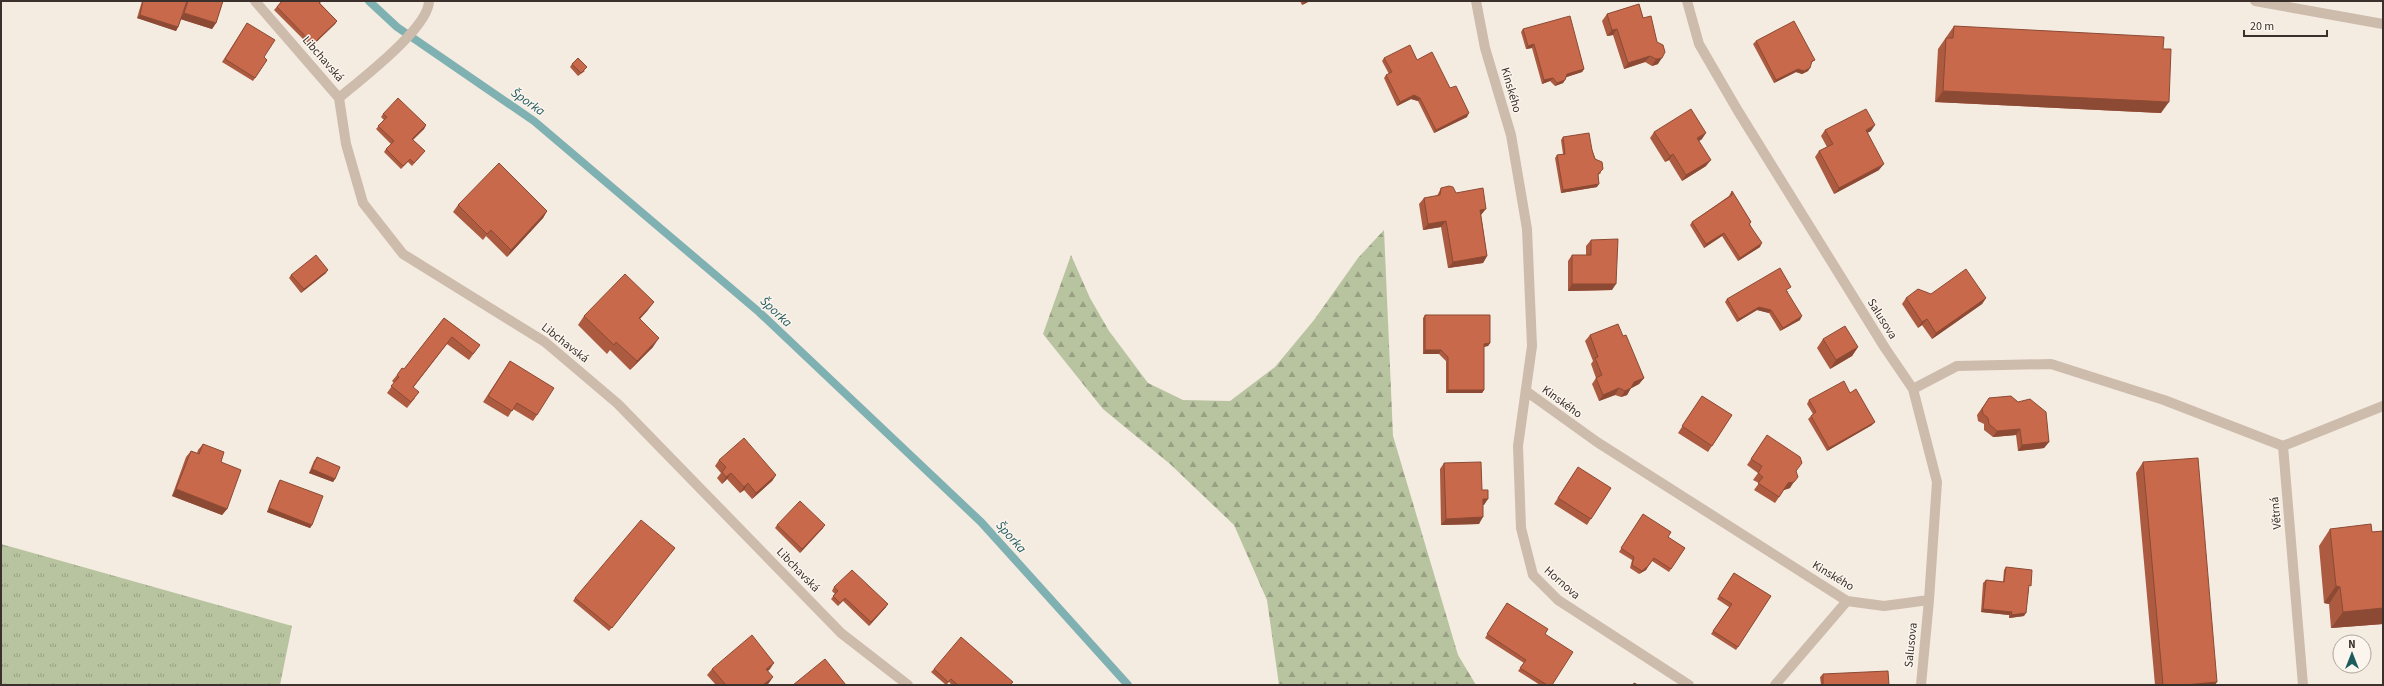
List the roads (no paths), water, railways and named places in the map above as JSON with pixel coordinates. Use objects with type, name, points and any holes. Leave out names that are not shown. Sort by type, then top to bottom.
[{"type":"street","name":"Libchavská","points":[[255,1],[339,98],[346,144],[363,203],[403,254],[545,342],[618,404],[841,633],[908,685]]},
{"type":"street","points":[[339,98],[394,52],[423,20],[429,6],[429,1]]},
{"type":"street","name":"Kinského","points":[[1476,1],[1485,48],[1511,135],[1527,229],[1532,346],[1526,391],[1597,442],[1847,601],[1884,606],[1930,600]]},
{"type":"street","name":"Salusova","points":[[1687,1],[1699,44],[1738,111],[1884,348],[1913,389],[1937,482],[1930,600],[1921,685]]},
{"type":"street","points":[[2255,1],[2383,24]]},
{"type":"street","points":[[1913,389],[1958,366],[2052,364],[2164,400],[2284,446],[2383,406]]},
{"type":"street","name":"Hornova","points":[[1526,391],[1518,446],[1521,528],[1532,575],[1558,600],[1689,685]]},
{"type":"street","name":"Větrná","points":[[2284,446],[2303,685]]},
{"type":"street","points":[[1775,685],[1847,601]]},
{"type":"waterway","name":"Šporka","points":[[369,1],[397,27],[534,121],[759,312],[981,522],[1128,685]]}]
